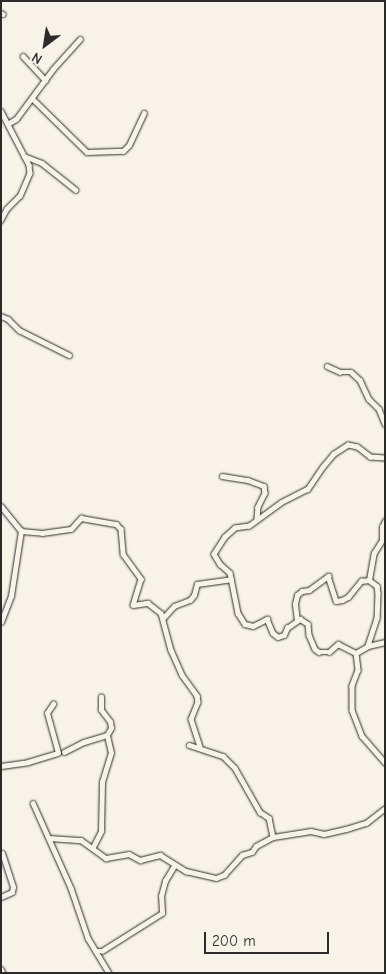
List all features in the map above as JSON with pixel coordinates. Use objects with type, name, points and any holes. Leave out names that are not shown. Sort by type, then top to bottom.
[{"type":"street","points":[[9,123],[16,119],[45,80],[80,39]]},
{"type":"street","points":[[23,56],[45,80]]},
{"type":"street","points":[[32,98],[87,152],[123,151],[129,145],[144,112]]},
{"type":"street","points":[[1,111],[30,165],[30,173],[20,196],[1,220]]},
{"type":"street","points":[[24,156],[42,163],[76,190]]},
{"type":"street","points":[[1,316],[19,330],[68,355]]},
{"type":"street","points":[[327,366],[340,372],[351,372],[360,380],[369,399],[379,409],[385,424]]},
{"type":"street","points":[[356,653],[338,644],[329,652],[319,652],[315,649],[309,635],[308,624],[304,620],[297,621],[288,628],[284,635],[278,636],[273,633],[267,619],[254,626],[245,624],[238,613],[230,573],[220,564],[214,554],[225,537],[235,528],[249,526],[257,519],[308,489],[334,454],[348,445],[357,447],[370,457],[385,458]]},
{"type":"street","points":[[222,476],[248,480],[264,486],[265,493],[258,507],[257,519]]},
{"type":"street","points":[[1,506],[21,531],[42,533],[71,529],[81,518],[116,524],[121,529],[123,554],[140,578],[132,605],[152,604],[161,613],[171,650],[182,674],[197,696],[198,702],[191,719],[200,747]]},
{"type":"street","points":[[369,580],[369,569],[374,553],[382,540],[382,527],[385,521]]},
{"type":"street","points":[[1,622],[11,596],[21,531]]},
{"type":"street","points":[[297,621],[295,604],[297,595],[302,591],[309,590],[328,576],[336,601],[348,597],[360,581],[369,580],[377,586],[378,593],[377,618],[368,646]]},
{"type":"street","points":[[163,618],[174,606],[190,600],[194,595],[197,584],[231,579]]},
{"type":"street","points":[[356,653],[368,646],[385,642]]},
{"type":"street","points":[[356,653],[358,670],[352,686],[352,710],[362,736],[385,760]]},
{"type":"street","points":[[94,847],[101,831],[102,782],[111,753],[107,735],[110,722],[101,710],[101,697]]},
{"type":"street","points":[[1,766],[28,762],[58,753],[47,713],[53,704]]},
{"type":"street","points":[[64,752],[84,742],[107,735]]},
{"type":"street","points":[[189,745],[223,756],[235,768],[260,812],[269,818],[273,837]]},
{"type":"street","points":[[33,804],[71,888],[95,951],[109,973]]},
{"type":"street","points":[[49,838],[81,840],[94,847],[106,858],[129,854],[140,860],[160,856],[169,860],[174,866],[186,871],[216,878],[224,875],[242,855],[252,852],[256,846],[273,837],[311,831],[324,834],[346,829],[366,823],[385,808]]},
{"type":"street","points":[[1,897],[12,892],[13,887],[2,854]]},
{"type":"street","points":[[95,951],[102,952],[162,913],[161,896],[165,881],[174,866]]}]
